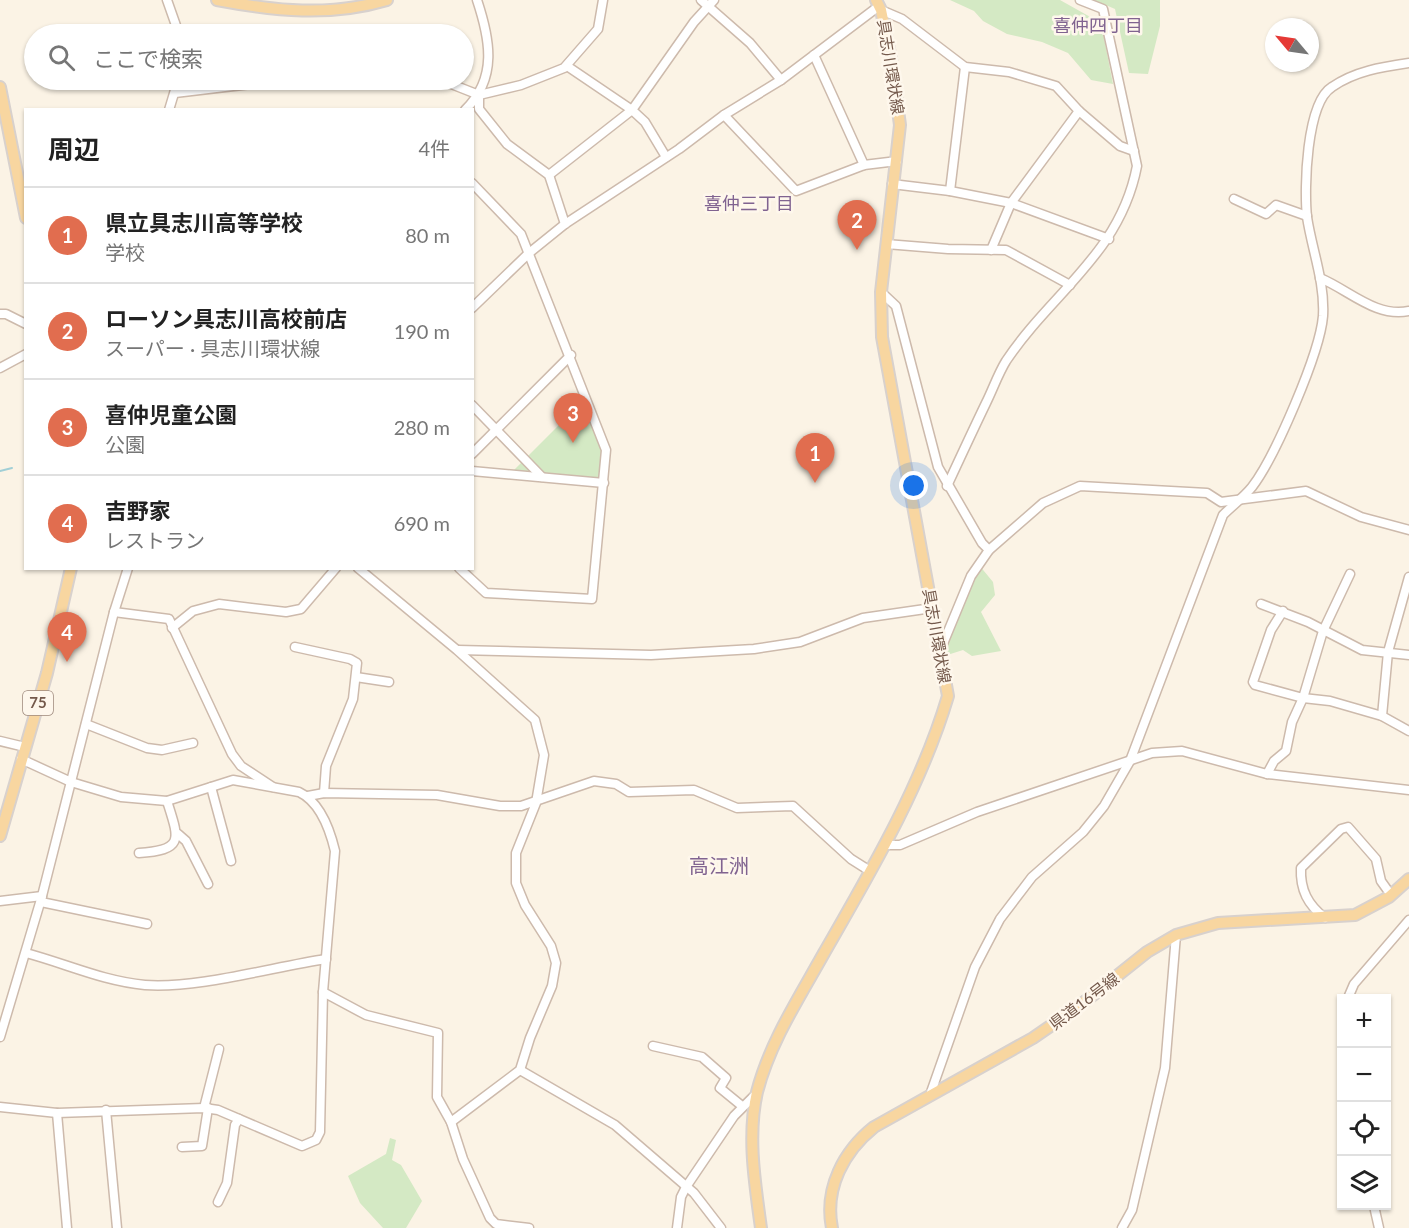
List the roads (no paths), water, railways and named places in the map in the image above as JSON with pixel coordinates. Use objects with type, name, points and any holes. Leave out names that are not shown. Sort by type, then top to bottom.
[{"type":"main road","points":[[217,0],[291,12],[320,13],[387,0]]},
{"type":"main road","name":"具志川環状線","points":[[761,1228],[754,1177],[754,1121],[757,1093],[774,1043],[885,845],[937,732],[948,696],[882,337],[881,292],[892,184],[897,161],[899,105],[881,4]]},
{"type":"main road","points":[[0,87],[24,208]]},
{"type":"main road","name":"75","points":[[0,836],[51,656],[72,570]]},
{"type":"main road","name":"県道16号線","points":[[832,1228],[830,1217],[832,1194],[846,1156],[857,1140],[874,1127],[1034,1038],[1078,1007],[1147,952],[1176,935],[1218,923],[1355,915],[1391,895],[1409,879]]},
{"type":"street","points":[[167,0],[176,24]]},
{"type":"street","points":[[467,108],[478,95],[488,69],[488,36],[477,0]]},
{"type":"street","points":[[466,90],[478,95],[521,85],[567,66],[597,29],[603,0]]},
{"type":"street","points":[[947,486],[1005,363],[1042,313],[1070,285],[1109,239],[1133,188],[1137,166],[1103,9],[1080,0]]},
{"type":"street","points":[[549,175],[632,110],[708,2],[750,43],[781,80]]},
{"type":"street","points":[[474,306],[529,253],[565,224],[666,157],[724,115],[781,80],[881,4],[965,67],[1009,72],[1056,86],[1079,111],[1120,146],[1134,151]]},
{"type":"street","points":[[813,55],[864,165]]},
{"type":"street","points":[[930,1095],[975,968],[1000,919],[1032,877],[1083,832],[1104,806],[1130,761],[1223,515],[1252,487],[1279,439],[1316,348],[1323,315],[1320,278],[1307,216],[1307,156],[1318,106],[1330,88],[1369,69],[1409,63]]},
{"type":"street","points":[[567,66],[632,110],[645,122],[666,157]]},
{"type":"street","points":[[950,191],[965,67]]},
{"type":"street","points":[[170,108],[176,90]]},
{"type":"street","points":[[175,93],[200,90]]},
{"type":"street","points":[[478,95],[479,109],[507,144],[549,175],[565,224]]},
{"type":"street","points":[[991,250],[1011,204],[1079,111]]},
{"type":"street","points":[[724,115],[796,191],[864,165],[897,161]]},
{"type":"street","points":[[892,184],[950,191],[1011,204],[1109,239]]},
{"type":"street","points":[[461,570],[486,593],[592,599],[606,450],[571,355],[521,234],[474,185]]},
{"type":"street","points":[[1234,199],[1266,214],[1276,205],[1307,216]]},
{"type":"street","points":[[886,244],[1006,250],[1070,285]]},
{"type":"street","points":[[1320,278],[1341,286],[1382,312],[1409,311]]},
{"type":"street","points":[[881,292],[896,306],[938,466],[947,486],[982,543],[989,550]]},
{"type":"street","points":[[0,314],[6,314],[24,323]]},
{"type":"street","points":[[0,368],[24,355]]},
{"type":"street","points":[[474,452],[571,355]]},
{"type":"street","points":[[474,407],[542,477]]},
{"type":"street","points":[[474,471],[604,483]]},
{"type":"street","points":[[940,651],[970,576],[989,550],[1043,503],[1080,486],[1207,493],[1221,502],[1306,491],[1361,517],[1409,530]]},
{"type":"street","points":[[0,1037],[41,899],[114,612],[127,570]]},
{"type":"street","points":[[172,628],[193,611],[219,604],[286,612],[301,609],[334,570]]},
{"type":"street","points":[[360,570],[457,650],[535,720],[544,756],[536,803],[516,853],[516,883],[525,905],[551,946],[556,963],[552,986],[530,1038],[520,1070],[451,1122]]},
{"type":"street","points":[[1267,774],[1274,761],[1286,751],[1292,722],[1303,698],[1323,631],[1350,574]]},
{"type":"street","points":[[1382,716],[1388,652],[1409,577]]},
{"type":"street","points":[[1261,604],[1283,611],[1362,650],[1409,655]]},
{"type":"street","points":[[457,650],[651,655],[754,649],[800,642],[863,618],[932,608]]},
{"type":"street","points":[[1283,611],[1271,630],[1253,682],[1255,685],[1303,698],[1330,701],[1382,716],[1409,731]]},
{"type":"street","points":[[114,612],[169,619],[232,754],[241,766],[264,779],[275,790]]},
{"type":"street","points":[[295,647],[350,659],[357,663],[353,699],[326,766],[324,793]]},
{"type":"street","points":[[356,677],[389,682]]},
{"type":"street","points":[[86,724],[147,748],[162,750],[193,743]]},
{"type":"street","points":[[0,741],[25,747]]},
{"type":"street","points":[[885,845],[900,845],[976,812],[1152,753],[1182,751],[1267,774],[1409,790]]},
{"type":"street","points":[[21,759],[71,782],[122,797],[167,801],[233,780],[275,790],[299,792],[308,796],[324,793],[436,795],[500,806],[536,803],[594,781],[616,784],[629,792],[694,790],[737,807],[793,806],[851,860],[870,871]]},
{"type":"street","points":[[211,787],[231,861]]},
{"type":"street","points":[[0,1107],[57,1113],[206,1108],[239,1119],[302,1146],[316,1140],[320,1132],[323,992],[335,851],[332,837],[308,796]]},
{"type":"street","points":[[167,801],[178,834],[186,841],[208,884]]},
{"type":"street","points":[[1326,918],[1313,909],[1300,884],[1301,868],[1341,829],[1348,827],[1376,859],[1381,881],[1391,895]]},
{"type":"street","points":[[139,853],[162,852],[174,842],[178,834]]},
{"type":"street","points":[[0,901],[41,899],[147,924]]},
{"type":"street","points":[[1350,994],[1354,984],[1409,920]]},
{"type":"street","points":[[1122,1228],[1132,1210],[1165,1068],[1176,935]]},
{"type":"street","points":[[26,953],[100,978],[147,985],[195,982],[326,959]]},
{"type":"street","points":[[323,992],[366,1015],[438,1033],[437,1097],[451,1122],[463,1159],[490,1218],[496,1224],[529,1228]]},
{"type":"street","points":[[654,1046],[702,1057],[726,1078],[720,1088],[742,1106]]},
{"type":"street","points":[[182,1147],[202,1146],[206,1108],[219,1049]]},
{"type":"street","points":[[520,1070],[615,1125],[686,1187],[722,1228]]},
{"type":"street","points":[[676,1228],[681,1197],[686,1187],[742,1106],[757,1093]]},
{"type":"street","points":[[106,1110],[117,1228]]},
{"type":"street","points":[[57,1113],[67,1228]]},
{"type":"street","points":[[218,1202],[227,1183],[235,1125],[239,1119]]},
{"type":"street","points":[[1375,1210],[1379,1228]]},
{"type":"waterway","points":[[0,471],[12,468]]},
{"type":"place","name":"ローソン具志川高校前店","points":[[857,250]]},
{"type":"place","name":"喜仲児童公園","points":[[573,443]]},
{"type":"place","name":"県立具志川高等学校","points":[[815,483]]},
{"type":"place","name":"吉野家","points":[[67,662]]},
{"type":"district","name":"喜仲四丁目","points":[[1098,26]]},
{"type":"district","name":"喜仲三丁目","points":[[749,204]]},
{"type":"district","name":"高江洲","points":[[719,866]]}]
